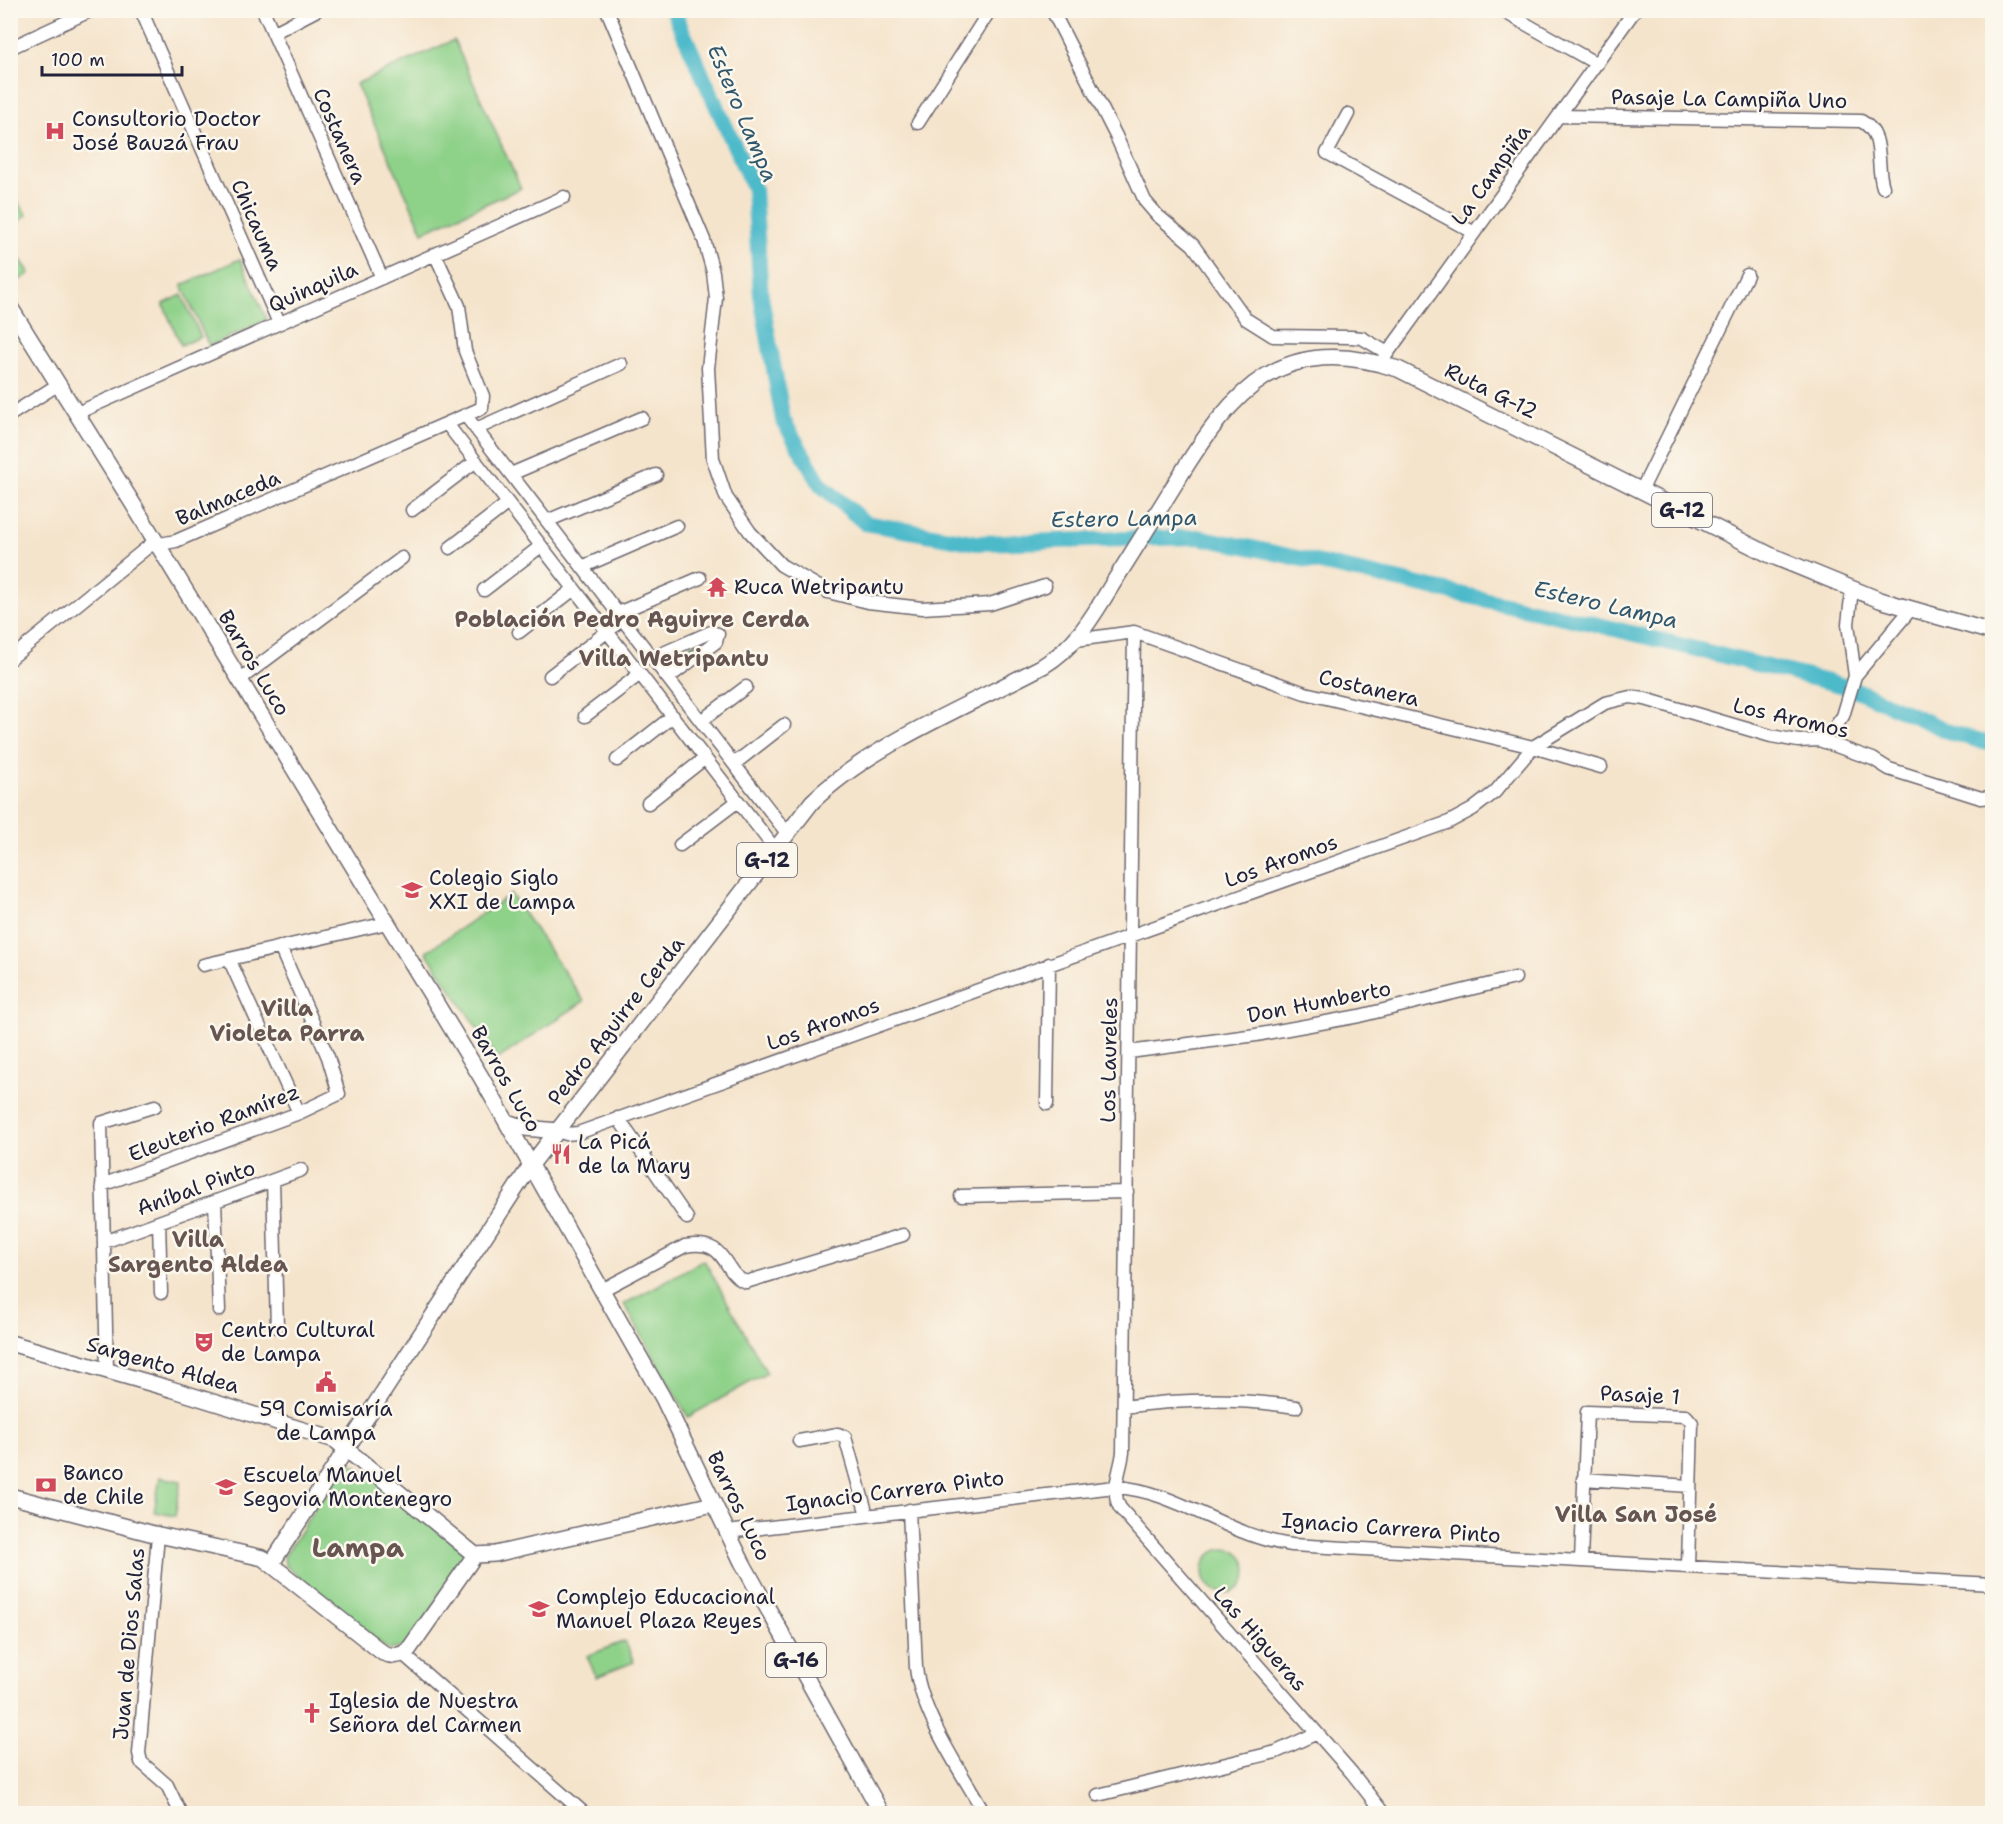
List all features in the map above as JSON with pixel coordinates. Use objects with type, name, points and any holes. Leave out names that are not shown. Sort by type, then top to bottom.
[{"type":"main road","name":"Barros Luco","points":[[10,307],[158,545],[507,1122],[663,1398],[727,1532],[877,1812]]},
{"type":"main road","name":"Ruta G-12","points":[[1076,640],[1095,615],[1186,466],[1225,409],[1245,391],[1274,372],[1297,363],[1330,358],[1384,358],[1407,373],[1770,555],[1852,589],[1992,632]]},
{"type":"main road","name":"Pedro Aguirre Cerda","points":[[272,1563],[531,1165],[787,833],[819,796],[855,766],[1043,666],[1076,640]]},
{"type":"main road","points":[[507,1122],[525,1128],[558,1131]]},
{"type":"main road","name":"Sargento Aldea","points":[[10,1343],[330,1439],[346,1448],[355,1459],[475,1554]]},
{"type":"main road","points":[[10,1496],[158,1535],[256,1556],[272,1563],[383,1653],[403,1654],[475,1554],[495,1554],[714,1504]]},
{"type":"street","points":[[10,48],[92,10]]},
{"type":"street","name":"Chicauma","points":[[141,10],[279,323]]},
{"type":"street","name":"Costanera","points":[[263,10],[382,278]]},
{"type":"street","points":[[273,33],[317,10]]},
{"type":"street","points":[[607,10],[699,229],[713,272],[716,298],[708,368],[713,459],[726,497],[750,531],[781,565],[828,592],[868,602],[921,608],[990,604],[1045,586]]},
{"type":"street","points":[[918,123],[990,10]]},
{"type":"street","points":[[1052,10],[1116,136],[1144,201],[1193,245],[1246,319],[1273,336],[1362,338],[1384,358]]},
{"type":"street","points":[[1501,10],[1597,64]]},
{"type":"street","name":"La Campiña","points":[[1384,358],[1635,10]]},
{"type":"street","points":[[1348,114],[1327,153],[1473,232]]},
{"type":"street","name":"Pasaje La Campiña Uno","points":[[1559,116],[1861,121],[1870,126],[1876,134],[1880,176],[1884,187]]},
{"type":"street","name":"Quinquila","points":[[77,413],[564,197]]},
{"type":"street","name":"Balmaceda","points":[[10,659],[146,548],[176,541],[483,407],[483,396],[465,351],[459,306],[435,254]]},
{"type":"street","points":[[1642,489],[1747,275]]},
{"type":"street","points":[[466,448],[479,433],[621,364]]},
{"type":"street","points":[[10,415],[59,384]]},
{"type":"street","points":[[466,416],[787,833]]},
{"type":"street","points":[[511,474],[642,418]]},
{"type":"street","points":[[447,424],[775,849]]},
{"type":"street","points":[[412,510],[476,461]]},
{"type":"street","points":[[547,521],[656,475]]},
{"type":"street","points":[[450,548],[508,503]]},
{"type":"street","points":[[582,567],[677,526]]},
{"type":"street","points":[[484,590],[541,546]]},
{"type":"street","points":[[239,680],[402,558]]},
{"type":"street","points":[[550,676],[616,625],[619,615],[700,578]]},
{"type":"street","points":[[519,632],[574,589]]},
{"type":"street","points":[[1852,589],[1848,624],[1855,676]]},
{"type":"street","points":[[1819,740],[1839,722],[1855,676],[1911,609]]},
{"type":"street","points":[[615,641],[620,633],[631,630]]},
{"type":"street","points":[[652,658],[711,632],[718,634],[716,642],[668,678]]},
{"type":"street","points":[[1076,640],[1134,632]]},
{"type":"street","name":"Costanera","points":[[1134,632],[1305,693],[1533,747],[1601,766]]},
{"type":"street","name":"Los Laureles","points":[[1115,1487],[1122,1462],[1124,1407],[1122,1192],[1129,1052],[1134,632]]},
{"type":"street","points":[[585,716],[640,674]]},
{"type":"street","points":[[701,721],[746,687]]},
{"type":"street","name":"Los Aromos","points":[[558,1131],[574,1134],[1449,822],[1473,809],[1495,792],[1533,747],[1605,703],[1630,697],[1645,699],[1771,736],[1798,741],[1819,740],[1873,759],[1889,769],[1981,798],[1992,797]]},
{"type":"street","points":[[617,760],[673,716]]},
{"type":"street","points":[[734,764],[784,725]]},
{"type":"street","points":[[648,803],[705,758]]},
{"type":"street","points":[[680,845],[741,805],[759,797]]},
{"type":"street","points":[[203,965],[387,923]]},
{"type":"street","name":"Eleuterio Ramírez","points":[[102,1185],[299,1113],[339,1094],[328,1057],[280,947]]},
{"type":"street","points":[[229,959],[299,1113]]},
{"type":"street","points":[[1047,1104],[1049,964]]},
{"type":"street","name":"Don Humberto","points":[[1129,1052],[1256,1035],[1359,1016],[1515,978]]},
{"type":"street","points":[[106,1370],[101,1123],[155,1106]]},
{"type":"street","points":[[618,1118],[687,1218]]},
{"type":"street","name":"Aníbal Pinto","points":[[104,1242],[301,1170]]},
{"type":"street","points":[[273,1180],[277,1328]]},
{"type":"street","points":[[961,1196],[1122,1192]]},
{"type":"street","points":[[215,1201],[219,1310]]},
{"type":"street","points":[[159,1222],[161,1293]]},
{"type":"street","points":[[602,1290],[685,1246],[699,1245],[714,1249],[722,1255],[741,1280],[746,1282],[903,1235]]},
{"type":"street","points":[[1124,1407],[1192,1400],[1266,1402],[1296,1407]]},
{"type":"street","name":"Pasaje 1","points":[[1583,1479],[1587,1412],[1690,1418],[1690,1486]]},
{"type":"street","points":[[799,1441],[838,1434],[845,1437],[867,1515]]},
{"type":"street","points":[[1581,1560],[1583,1479],[1690,1486],[1688,1566]]},
{"type":"street","name":"Ignacio Carrera Pinto","points":[[727,1532],[1115,1487],[1152,1493],[1254,1536],[1283,1544],[1992,1584]]},
{"type":"street","name":"Las Higueras","points":[[1115,1487],[1120,1508],[1384,1814]]},
{"type":"street","points":[[909,1510],[916,1668],[919,1685],[940,1732],[986,1814]]},
{"type":"street","name":"Juan de Dios Salas","points":[[158,1535],[139,1753],[141,1762],[167,1785],[181,1814]]},
{"type":"street","points":[[403,1654],[585,1814]]},
{"type":"street","points":[[1098,1795],[1276,1752],[1314,1735]]},
{"type":"green space","points":[[454,40],[521,188],[423,232],[356,84]]},
{"type":"green space","points":[[11,192],[27,215],[10,228]]},
{"type":"green space","points":[[10,244],[30,273],[11,286],[10,285]]},
{"type":"green space","points":[[240,259],[267,320],[209,346],[182,285]]},
{"type":"green space","points":[[182,295],[201,337],[181,345],[163,304]]},
{"type":"green space","points":[[709,637],[714,640],[670,672],[660,658]]},
{"type":"green space","points":[[511,894],[584,1001],[498,1059],[426,952]]},
{"type":"green space","points":[[704,1260],[767,1373],[688,1417],[624,1304]]},
{"type":"green space","points":[[343,1464],[357,1466],[466,1552],[468,1559],[405,1647],[389,1650],[285,1565],[284,1557]]},
{"type":"green space","points":[[160,1477],[181,1481],[175,1516],[154,1512]]},
{"type":"green space","points":[[1225,1549],[1234,1550],[1241,1555],[1246,1562],[1246,1580],[1241,1587],[1234,1592],[1225,1593],[1216,1592],[1209,1587],[1204,1580],[1203,1571],[1204,1562],[1209,1555],[1216,1550]]},
{"type":"green space","points":[[625,1641],[634,1662],[596,1677],[587,1656]]},
{"type":"waterway","name":"Estero Lampa","points":[[673,10],[754,189],[761,296],[783,420],[821,485],[865,523],[977,543],[1198,537],[1599,625],[1852,688],[1952,733],[1992,744]]},
{"type":"place","name":"Consultorio Doctor José Bauzá Frau","points":[[55,131]]},
{"type":"place","name":"Ruca Wetripantu","points":[[717,587]]},
{"type":"place","name":"Colegio Siglo XXI de Lampa","points":[[412,890]]},
{"type":"place","name":"La Picá de la Mary","points":[[561,1154]]},
{"type":"place","name":"Centro Cultural de Lampa","points":[[204,1342]]},
{"type":"place","name":"59 Comisaría de Lampa","points":[[326,1382]]},
{"type":"place","name":"Banco de Chile","points":[[46,1485]]},
{"type":"place","name":"Escuela Manuel Segovia Montenegro","points":[[226,1487]]},
{"type":"place","name":"Complejo Educacional Manuel Plaza Reyes","points":[[539,1609]]},
{"type":"place","name":"Iglesia de Nuestra Señora del Carmen","points":[[312,1713]]},
{"type":"district","name":"Población Pedro Aguirre Cerda","points":[[632,619]]},
{"type":"district","name":"Villa Wetripantu","points":[[674,658]]},
{"type":"district","name":"Villa Violeta Parra","points":[[287,1020]]},
{"type":"district","name":"Villa Sargento Aldea","points":[[198,1252]]},
{"type":"district","name":"Villa San José","points":[[1636,1514]]},
{"type":"district","name":"Lampa","points":[[358,1548]]}]
